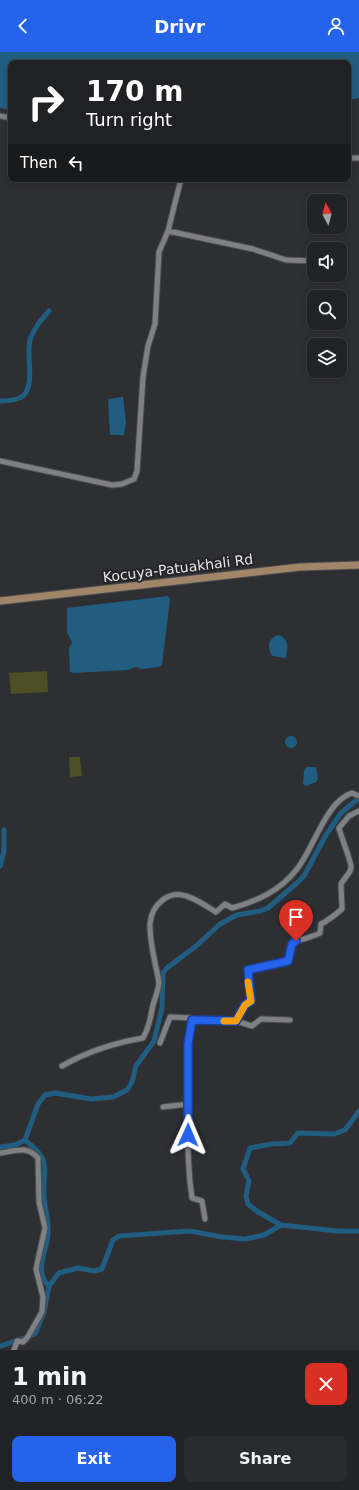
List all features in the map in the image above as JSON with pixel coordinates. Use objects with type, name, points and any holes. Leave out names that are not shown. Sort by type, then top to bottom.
[{"type":"main road","name":"Kocuya-Patuakhali Rd","points":[[0,600],[300,567],[359,565]]},
{"type":"street","points":[[0,460],[112,484],[122,484],[134,479],[138,471],[140,457],[138,444],[142,377],[148,346],[155,324],[160,252],[168,230],[180,182]]},
{"type":"street","points":[[168,230],[253,249],[286,260],[307,262]]},
{"type":"street","points":[[62,1066],[78,1057],[100,1048],[143,1038],[150,1026],[153,1006],[158,991],[159,983],[150,924],[153,909],[161,900],[173,895],[185,895],[216,912],[225,904],[232,908],[254,902],[278,889],[297,869],[338,800],[352,793],[359,796]]},
{"type":"street","points":[[236,1021],[245,1005],[251,1001],[248,970],[288,961],[292,944],[296,941],[315,937],[320,933],[321,924],[329,920],[342,909],[341,884],[349,874],[351,863],[339,828],[349,816],[359,811]]},
{"type":"street","points":[[160,1043],[170,1017],[191,1018],[192,1020],[236,1021],[252,1026],[261,1019],[290,1020]]},
{"type":"street","points":[[192,1020],[188,1044],[186,1154],[192,1198],[202,1201],[204,1219]]},
{"type":"street","points":[[163,1107],[188,1104]]},
{"type":"street","points":[[0,1153],[27,1150],[32,1152],[38,1158],[39,1202],[45,1228],[36,1268],[43,1297],[42,1312],[28,1338],[23,1342],[17,1342],[14,1350]]},
{"type":"green space","points":[[47,671],[48,692],[11,694],[9,673]]},
{"type":"green space","points":[[69,757],[80,757],[82,776],[70,777]]},
{"type":"water","points":[[0,52],[359,52],[359,98],[351,99],[351,60],[8,60],[8,109],[0,108]]},
{"type":"water","points":[[123,397],[126,422],[124,435],[110,435],[108,399]]},
{"type":"water","points":[[168,596],[170,599],[162,665],[159,667],[142,669],[136,667],[128,670],[70,672],[69,648],[72,642],[67,632],[67,608]]},
{"type":"water","points":[[279,635],[285,639],[287,644],[287,653],[285,658],[272,656],[269,649],[271,640],[275,636]]},
{"type":"water","points":[[289,736],[293,736],[297,742],[293,748],[289,748],[285,744],[285,740]]},
{"type":"water","points":[[306,767],[316,767],[318,779],[316,782],[306,786],[303,784],[304,771]]},
{"type":"waterway","points":[[0,401],[19,398],[24,395],[27,390],[30,376],[30,340],[36,328],[49,311]]},
{"type":"waterway","points":[[0,1147],[15,1145],[25,1140],[38,1104],[45,1095],[55,1093],[91,1099],[113,1097],[127,1090],[132,1082],[136,1066],[154,1041],[162,1008],[163,973],[220,924],[237,915],[268,908],[298,882],[304,876],[326,835],[341,813],[359,798]]},
{"type":"waterway","points":[[0,866],[4,851],[4,830]]},
{"type":"waterway","points":[[359,1111],[345,1130],[334,1134],[298,1133],[290,1143],[272,1144],[250,1148],[243,1169],[249,1181],[246,1196],[248,1204],[258,1212],[281,1225],[337,1231],[359,1231]]},
{"type":"waterway","points":[[25,1140],[40,1154],[45,1166],[44,1197],[48,1229],[41,1268],[44,1280],[49,1286]]},
{"type":"waterway","points":[[1,1346],[35,1334],[44,1312],[49,1286],[59,1273],[78,1268],[94,1271],[102,1269],[113,1240],[119,1236],[190,1231],[222,1237],[245,1239],[264,1235],[281,1225]]},
{"type":"slow traffic","points":[[224,1021],[236,1021],[245,1005],[251,1001],[248,982]]},
{"type":"route","points":[[188,1135],[188,1044],[192,1020],[236,1021],[245,1005],[251,1001],[248,970],[250,968],[288,961],[292,944],[296,941]]}]
